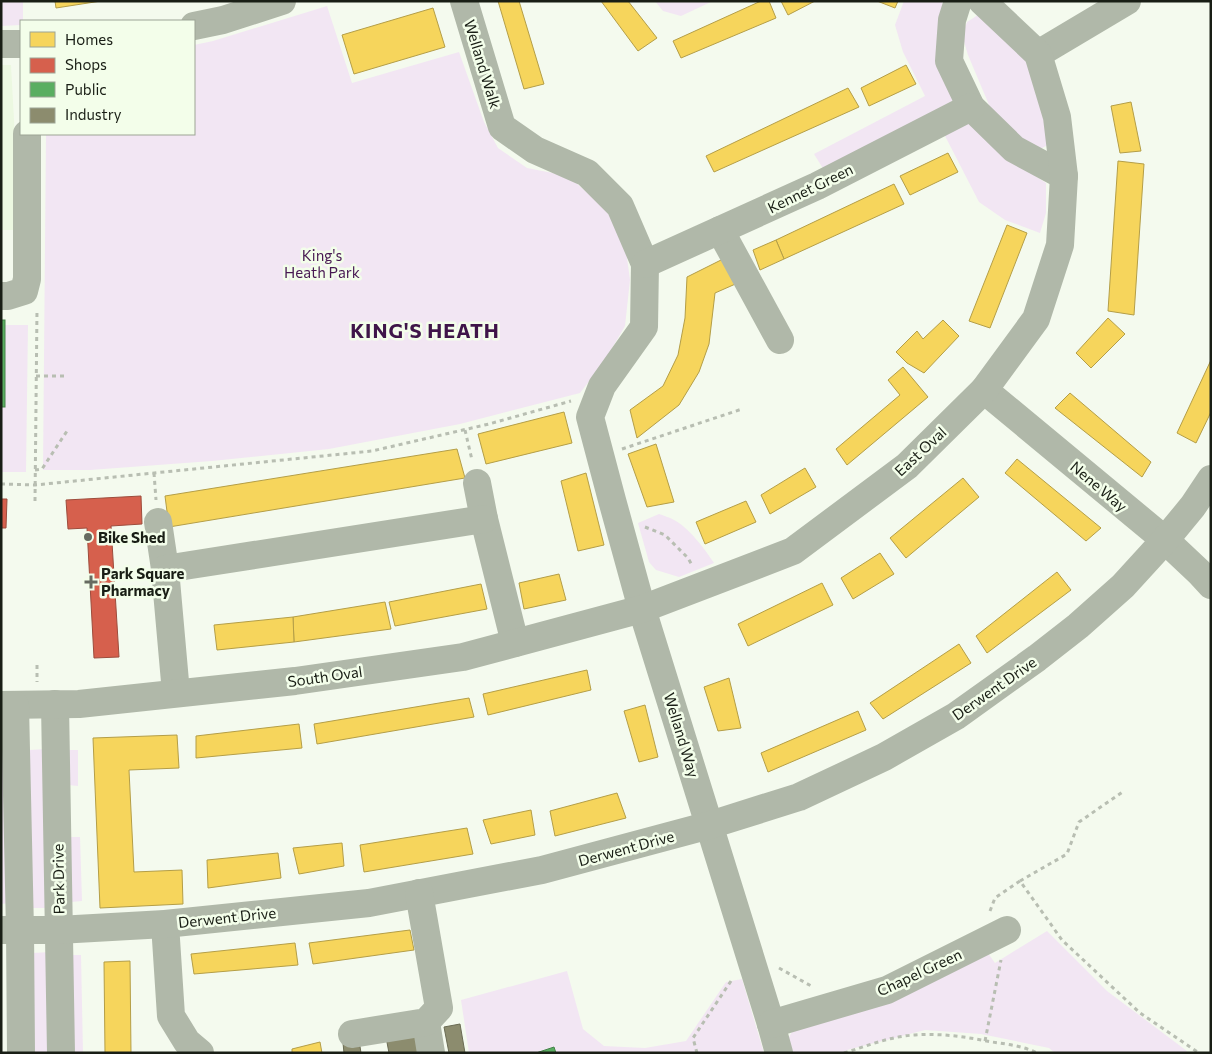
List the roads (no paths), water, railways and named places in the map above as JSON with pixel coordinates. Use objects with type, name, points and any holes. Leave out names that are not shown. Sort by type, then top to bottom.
[{"type":"street","points":[[195,26],[223,20],[282,1]]},
{"type":"street","name":"Welland Walk","points":[[464,1],[502,126],[535,150],[587,173],[620,206],[645,264]]},
{"type":"street","points":[[958,1],[952,20],[949,61],[971,107],[1014,150],[1064,176]]},
{"type":"street","name":"East Oval","points":[[642,608],[793,551],[906,466],[984,390],[1036,319],[1060,245],[1064,176],[1057,117],[1038,54],[982,1]]},
{"type":"street","points":[[1038,54],[1127,1]]},
{"type":"street","points":[[1,44],[20,44]]},
{"type":"street","name":"Kennet Green","points":[[645,264],[817,186],[971,107]]},
{"type":"street","points":[[13,293],[27,279],[27,135]]},
{"type":"street","points":[[720,230],[780,340]]},
{"type":"street","name":"Welland Way","points":[[645,264],[644,327],[602,386],[590,417],[642,608],[779,1053]]},
{"type":"street","name":"Nene Way","points":[[984,390],[1165,540],[1211,585]]},
{"type":"street","name":"Derwent Drive","points":[[11,930],[58,930],[165,924],[369,902],[542,870],[710,825],[799,796],[884,757],[956,716],[1037,658],[1124,586],[1193,506],[1211,479]]},
{"type":"street","points":[[477,483],[484,519],[515,643]]},
{"type":"street","points":[[165,569],[484,519]]},
{"type":"street","points":[[158,522],[165,569],[176,694]]},
{"type":"street","name":"South Oval","points":[[8,705],[79,704],[176,694],[295,681],[463,657],[642,608]]},
{"type":"street","name":"Park Drive","points":[[55,704],[61,1053]]},
{"type":"street","points":[[8,705],[11,930],[21,1053]]},
{"type":"street","points":[[365,1040],[426,1022],[439,1008],[419,893]]},
{"type":"street","points":[[165,924],[171,1016],[187,1042],[200,1053]]},
{"type":"street","name":"Chapel Green","points":[[771,1024],[887,990],[995,936]]},
{"type":"street","points":[[426,1022],[431,1053]]},
{"type":"place","name":"Bike Shed","points":[[88,537]]},
{"type":"place","name":"Park Square Pharmacy","points":[[91,582]]},
{"type":"district","name":"KING'S HEATH","points":[[425,330]]},
{"type":"park label","name":"King's Heath Park","points":[[322,264]]}]
